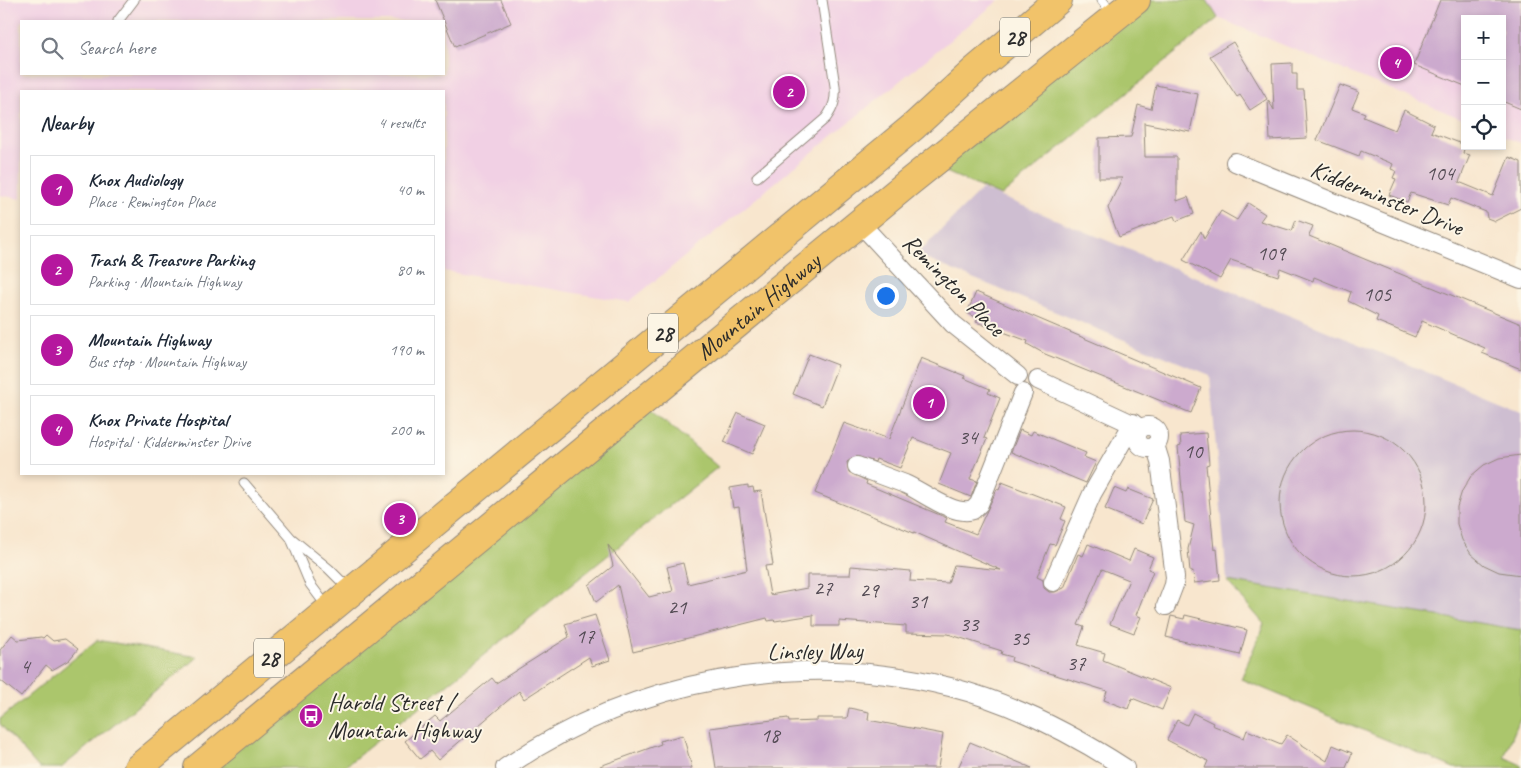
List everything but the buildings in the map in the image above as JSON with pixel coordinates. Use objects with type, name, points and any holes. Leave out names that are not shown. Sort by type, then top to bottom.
[{"type":"main road","name":"Mountain Highway","points":[[138,768],[906,133],[1058,0]]},
{"type":"main road","name":"Mountain Highway","points":[[198,768],[860,223],[1108,8],[1136,0]]},
{"type":"main road","points":[[351,591],[365,630]]},
{"type":"main road","points":[[329,609],[365,630]]},
{"type":"street","name":"Kidderminster Drive","points":[[1235,162],[1521,279]]},
{"type":"street","name":"Remington Place","points":[[860,223],[953,324],[1018,376],[1028,372],[1034,374],[1038,380],[1137,426],[1148,426],[1158,431],[1159,439],[1155,445],[1160,461],[1175,577],[1166,606]]},
{"type":"street","points":[[1018,376],[1017,387],[1023,393],[1029,394],[1035,390],[1038,380]]},
{"type":"street","points":[[857,466],[906,485],[929,499],[963,511],[973,510],[979,504],[1023,393]]},
{"type":"street","points":[[1053,582],[1087,504],[1137,426]]},
{"type":"street","name":"Linsley Way","points":[[505,768],[545,742],[589,720],[637,701],[724,678],[776,672],[837,670],[896,676],[951,687],[1001,703],[1053,726],[1125,768]]},
{"type":"lane","points":[[119,20],[134,0]]},
{"type":"lane","points":[[757,177],[833,110],[836,98],[835,86],[822,0]]},
{"type":"lane","points":[[244,483],[291,538],[329,569],[351,591]]},
{"type":"lane","points":[[291,538],[310,584],[329,609]]},
{"type":"shaded area","points":[[0,0],[999,0],[629,302],[445,271],[445,90],[20,90],[20,199],[0,195]]},
{"type":"shaded area","points":[[1207,0],[1521,0],[1521,143],[1506,137],[1506,15],[1461,15],[1461,118],[1218,18]]},
{"type":"shaded area","points":[[982,189],[1521,411],[1521,630],[1227,581],[1210,375],[916,255]]},
{"type":"green space","points":[[1136,0],[1207,0],[1218,18],[1001,196],[930,165]]},
{"type":"green space","points":[[643,402],[718,467],[343,768],[198,768]]},
{"type":"green space","points":[[1227,581],[1521,630],[1521,716],[1504,757],[1521,765],[1521,768],[1454,768],[1241,679],[1264,624]]},
{"type":"green space","points":[[97,640],[198,657],[61,768],[39,768],[0,724],[0,719]]},
{"type":"place","name":"Knox Private Hospital","points":[[1396,63]]},
{"type":"place","name":"Trash & Treasure Parking","points":[[789,92]]},
{"type":"place","name":"Knox Audiology","points":[[929,403]]},
{"type":"place","name":"Mountain Highway","points":[[400,519]]},
{"type":"place","name":"Harold Street / Mountain Highway","points":[[311,716]]}]
